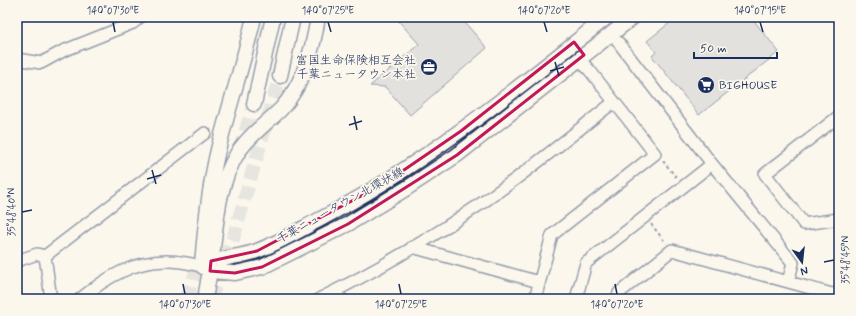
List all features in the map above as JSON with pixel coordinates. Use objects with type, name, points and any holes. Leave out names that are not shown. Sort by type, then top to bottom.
[{"type":"main road","points":[[196,299],[208,266],[206,225],[218,151],[254,17]]},
{"type":"main road","points":[[254,104],[273,17]]},
{"type":"main road","points":[[280,76],[292,17]]},
{"type":"main road","points":[[205,299],[208,266],[220,193],[228,171],[237,153],[292,97],[299,84],[314,41],[318,17]]},
{"type":"main road","name":"千葉ニュータウン北環状線","points":[[208,266],[257,251],[317,221],[382,185],[461,131],[607,17]]},
{"type":"main road","name":"千葉ニュータウン北環状線","points":[[208,266],[235,273],[262,267],[348,224],[457,155],[633,17]]},
{"type":"street","points":[[17,59],[41,63],[63,51],[133,23],[140,17]]},
{"type":"street","points":[[535,299],[552,235],[655,154],[591,72],[574,42]]},
{"type":"street","points":[[618,42],[712,164],[793,263],[788,282]]},
{"type":"street","points":[[323,297],[351,284],[452,223],[506,186],[614,102]]},
{"type":"street","points":[[839,116],[765,174],[804,224],[839,219]]},
{"type":"street","points":[[45,256],[205,133]]},
{"type":"street","points":[[577,295],[586,263],[712,164]]},
{"type":"street","points":[[412,247],[539,282]]},
{"type":"street","points":[[617,299],[619,293],[672,250],[832,294],[839,293]]},
{"type":"street","points":[[17,261],[37,254],[45,256]]},
{"type":"street","points":[[45,256],[50,299]]},
{"type":"street","points":[[80,299],[107,278],[137,265],[169,261],[208,266]]},
{"type":"street","points":[[323,297],[342,299]]},
{"type":"path","points":[[655,154],[660,157],[684,186]]},
{"type":"path","points":[[645,216],[672,250]]},
{"type":"path","points":[[577,295],[609,299]]},
{"type":"highlighted area","points":[[574,42],[584,55],[457,155],[348,224],[262,267],[235,273],[210,271],[211,261],[257,251],[382,185],[461,131]]},
{"type":"building","name":"富国生命保険相互会社 千葉ニュータウン本社","points":[[395,17],[460,17],[487,48],[410,115],[385,87],[370,86],[419,44]]},
{"type":"building","name":"BIGHOUSE","points":[[677,17],[751,17],[779,52],[699,115],[652,56],[656,52],[647,41]]},
{"type":"tunnel","points":[[210,299],[233,239],[280,76]]},
{"type":"tunnel","points":[[239,152],[254,104]]},
{"type":"tunnel","points":[[186,299],[203,253]]},
{"type":"place","name":"富国生命保険相互会社 千葉ニュータウン本社","points":[[429,67]]},
{"type":"place","name":"BIGHOUSE","points":[[706,85]]}]
